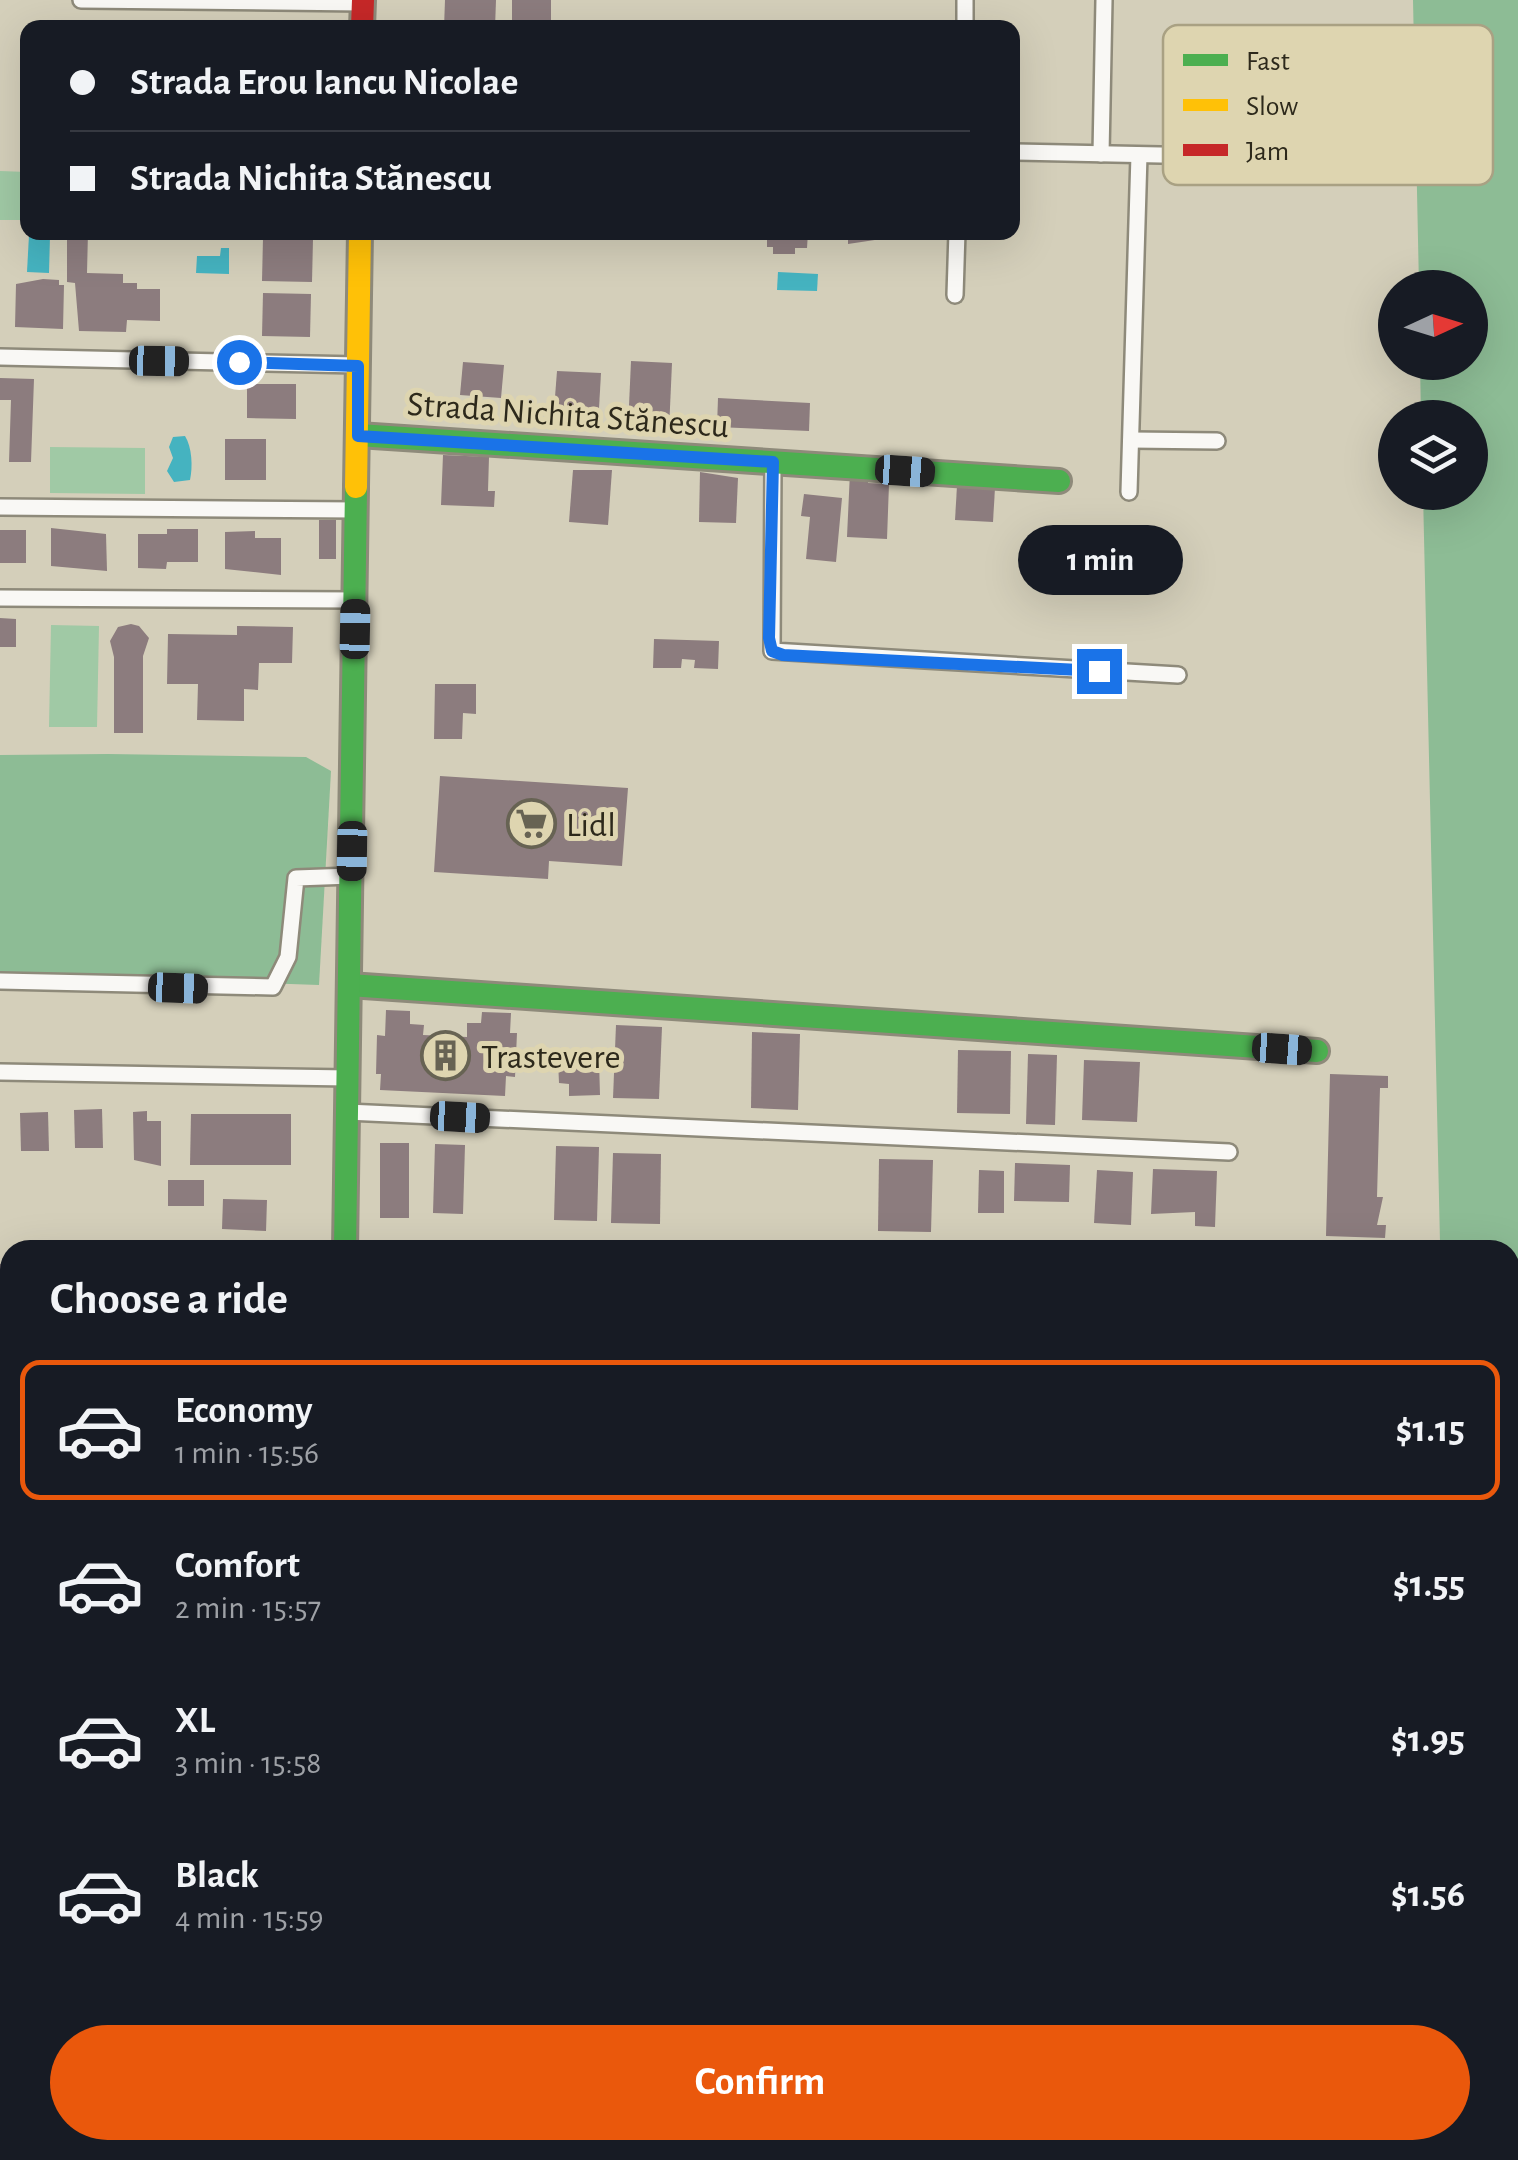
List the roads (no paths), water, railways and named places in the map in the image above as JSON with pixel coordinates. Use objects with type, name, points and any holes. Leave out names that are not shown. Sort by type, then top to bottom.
[{"type":"street","points":[[82,0],[363,2]]},
{"type":"street","points":[[1100,154],[1104,0]]},
{"type":"street","points":[[1020,152],[1163,155]]},
{"type":"street","points":[[1129,492],[1139,155]]},
{"type":"street","points":[[345,1240],[360,240]]},
{"type":"street","points":[[955,295],[957,240]]},
{"type":"street","points":[[0,357],[358,366]]},
{"type":"street","name":"Strada Nichita Stănescu","points":[[358,436],[1059,481]]},
{"type":"street","points":[[1131,440],[1217,441]]},
{"type":"street","name":"Strada Nichita Stănescu","points":[[773,462],[772,651],[783,655],[1178,676]]},
{"type":"street","points":[[0,507],[356,510]]},
{"type":"street","points":[[0,598],[355,600]]},
{"type":"street","points":[[0,981],[273,986],[288,957],[296,878],[351,876]]},
{"type":"street","points":[[350,985],[1317,1052]]},
{"type":"street","points":[[0,1072],[348,1078]]},
{"type":"street","points":[[347,1112],[1229,1152]]},
{"type":"water","points":[[29,240],[50,240],[49,273],[27,272]]},
{"type":"water","points":[[221,248],[229,248],[229,274],[196,273],[197,256],[220,256]]},
{"type":"water","points":[[778,272],[818,274],[817,291],[777,290]]},
{"type":"water","points":[[185,436],[191,457],[190,480],[174,482],[167,471],[173,458],[169,447],[173,437]]},
{"type":"place","name":"Lidl","points":[[531,824]]},
{"type":"place","name":"Trastevere","points":[[446,1056]]}]
